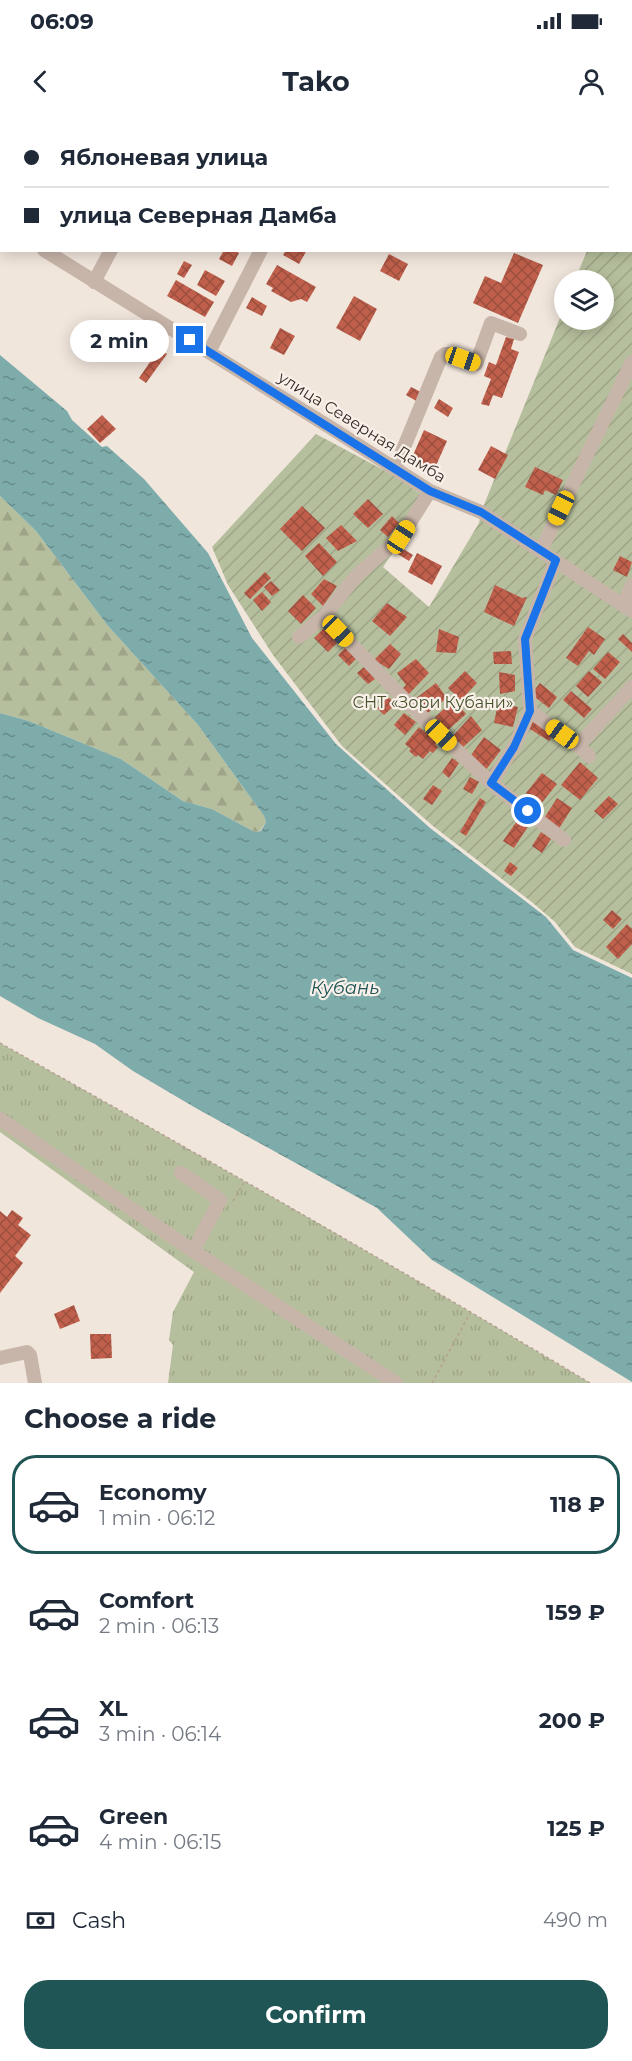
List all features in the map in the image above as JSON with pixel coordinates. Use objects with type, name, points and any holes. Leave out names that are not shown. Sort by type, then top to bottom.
[{"type":"street","name":"улица Северная Дамба","points":[[47,252],[430,491],[481,512],[627,608]]},
{"type":"street","points":[[63,252],[84,266],[94,282]]},
{"type":"street","points":[[94,282],[110,252]]},
{"type":"street","points":[[208,352],[260,252]]},
{"type":"street","points":[[395,469],[441,357],[449,354],[476,364],[491,324],[520,334]]},
{"type":"street","points":[[541,550],[632,362]]},
{"type":"street","points":[[299,637],[324,616],[357,575],[401,537],[430,491]]},
{"type":"street","points":[[491,783],[514,747],[530,711],[525,639],[556,560]]},
{"type":"street","points":[[627,608],[632,585]]},
{"type":"street","points":[[324,616],[408,703],[491,783],[564,840]]},
{"type":"street","points":[[578,746],[632,687]]},
{"type":"street","points":[[530,711],[589,756]]},
{"type":"street","points":[[0,1119],[193,1251],[396,1383]]},
{"type":"street","points":[[182,1173],[220,1200],[193,1251]]},
{"type":"street","points":[[0,1358],[27,1352],[30,1355],[34,1383]]},
{"type":"path","points":[[0,1043],[244,1180],[471,1311],[590,1383]]},
{"type":"path","points":[[220,1200],[233,1201],[244,1180]]},
{"type":"path","points":[[432,1383],[471,1311]]},
{"type":"green space","name":"СНТ «Зори Кубани»","points":[[587,252],[632,252],[632,974],[575,947],[555,922],[533,903],[433,826],[342,746],[273,655],[228,585],[212,547],[316,434],[393,475],[430,500],[383,567],[429,607],[479,523],[481,512],[555,330],[614,330],[614,270],[579,270]]},
{"type":"green space","points":[[0,496],[36,531],[108,626],[198,725],[264,816],[266,822],[260,831],[255,832],[212,809],[183,801],[121,759],[29,721],[0,713]]},
{"type":"green space","points":[[0,1043],[296,1211],[590,1383],[168,1383],[173,1345],[169,1340],[173,1312],[194,1272],[0,1132]]},
{"type":"water","name":"Кубань","points":[[0,355],[67,411],[72,420],[102,447],[107,446],[144,479],[208,553],[252,638],[336,744],[430,828],[546,917],[573,950],[632,978],[632,1382],[432,1260],[377,1208],[194,1107],[133,1071],[95,1044],[38,1018],[0,996],[0,713],[29,721],[121,759],[183,801],[212,809],[255,832],[261,831],[266,822],[264,816],[198,725],[108,626],[36,531],[0,496]]},
{"type":"building","points":[[223,252],[239,253],[232,266],[219,259]]},
{"type":"building","points":[[285,252],[306,252],[299,264],[283,255]]},
{"type":"building","points":[[514,253],[543,265],[518,323],[473,303],[485,276],[501,283]]},
{"type":"building","points":[[389,254],[408,264],[399,281],[380,271]]},
{"type":"building","points":[[184,261],[192,265],[184,278],[177,274]]},
{"type":"building","points":[[277,265],[316,287],[307,302],[301,299],[291,302],[271,291],[273,288],[266,284]]},
{"type":"building","points":[[205,270],[225,281],[216,296],[197,285]]},
{"type":"building","points":[[176,280],[214,302],[205,317],[167,296]]},
{"type":"building","points":[[354,296],[377,309],[360,341],[336,328]]},
{"type":"building","points":[[252,297],[267,306],[262,316],[246,308]]},
{"type":"building","points":[[280,328],[295,336],[284,355],[270,348]]},
{"type":"building","points":[[506,337],[514,339],[511,349],[519,352],[502,398],[493,395],[489,406],[481,404],[491,379],[484,376],[489,362],[496,365]]},
{"type":"building","points":[[159,349],[167,354],[146,383],[139,378]]},
{"type":"building","points":[[411,387],[423,393],[418,402],[406,395]]},
{"type":"building","points":[[439,399],[453,408],[448,417],[434,408]]},
{"type":"building","points":[[102,415],[116,429],[100,443],[87,429]]},
{"type":"building","points":[[424,430],[447,441],[434,470],[411,460]]},
{"type":"building","points":[[491,446],[508,455],[495,479],[478,470]]},
{"type":"building","points":[[535,467],[563,480],[556,495],[545,490],[543,495],[525,487]]},
{"type":"building","points":[[368,499],[383,514],[368,528],[353,514]]},
{"type":"building","points":[[302,506],[325,528],[302,551],[280,529]]},
{"type":"building","points":[[392,516],[399,523],[388,537],[380,530]]},
{"type":"building","points":[[341,525],[357,541],[338,551],[326,538]]},
{"type":"building","points":[[319,543],[337,562],[323,576],[305,556]]},
{"type":"building","points":[[400,547],[413,555],[409,561],[396,553]]},
{"type":"building","points":[[417,553],[442,566],[432,585],[408,572]]},
{"type":"building","points":[[620,556],[632,562],[627,577],[613,570]]},
{"type":"building","points":[[265,572],[271,578],[250,599],[244,593]]},
{"type":"building","points":[[324,579],[337,586],[323,606],[311,594]]},
{"type":"building","points":[[271,581],[280,590],[272,596],[264,587]]},
{"type":"building","points":[[495,585],[522,598],[527,597],[514,626],[484,612]]},
{"type":"building","points":[[262,592],[271,602],[262,611],[253,600]]},
{"type":"building","points":[[303,595],[316,608],[301,624],[288,611]]},
{"type":"building","points":[[387,603],[407,617],[390,636],[372,621]]},
{"type":"building","points":[[325,627],[339,641],[328,652],[314,638]]},
{"type":"building","points":[[588,627],[605,639],[594,655],[589,651],[578,666],[566,658]]},
{"type":"building","points":[[439,629],[459,637],[456,653],[436,652]]},
{"type":"building","points":[[623,634],[632,643],[632,652],[618,639]]},
{"type":"building","points":[[390,644],[401,654],[389,669],[374,660]]},
{"type":"building","points":[[345,648],[356,659],[349,666],[338,655]]},
{"type":"building","points":[[511,651],[512,664],[494,664],[493,652]]},
{"type":"building","points":[[608,652],[620,662],[605,679],[593,669]]},
{"type":"building","points":[[416,659],[429,673],[406,697],[400,691],[406,685],[397,673]]},
{"type":"building","points":[[364,667],[375,679],[368,684],[357,673]]},
{"type":"building","points":[[465,671],[477,683],[461,700],[448,688]]},
{"type":"building","points":[[589,671],[602,682],[588,697],[576,686]]},
{"type":"building","points":[[499,672],[515,675],[515,691],[500,694]]},
{"type":"building","points":[[436,683],[447,698],[426,714],[415,699]]},
{"type":"building","points":[[540,683],[557,697],[549,708],[531,694]]},
{"type":"building","points":[[571,691],[592,709],[584,718],[563,700]]},
{"type":"building","points":[[388,697],[396,704],[384,715],[377,708]]},
{"type":"building","points":[[454,700],[466,714],[447,731],[435,717]]},
{"type":"building","points":[[498,703],[518,707],[513,727],[494,723]]},
{"type":"building","points":[[404,713],[416,722],[405,735],[394,725]]},
{"type":"building","points":[[471,716],[482,730],[461,749],[450,739]]},
{"type":"building","points":[[530,718],[554,733],[549,741],[525,726]]},
{"type":"building","points":[[419,727],[437,742],[435,744],[438,747],[433,753],[430,751],[423,759],[418,755],[416,757],[405,744]]},
{"type":"building","points":[[484,737],[501,750],[485,771],[471,755]]},
{"type":"building","points":[[452,758],[459,763],[449,778],[442,772]]},
{"type":"building","points":[[580,762],[598,778],[580,800],[561,785]]},
{"type":"building","points":[[542,773],[557,784],[540,805],[526,793]]},
{"type":"building","points":[[470,777],[479,782],[472,794],[463,789]]},
{"type":"building","points":[[433,785],[442,791],[432,805],[423,799]]},
{"type":"building","points":[[609,796],[618,804],[603,819],[594,811]]},
{"type":"building","points":[[480,798],[486,802],[466,836],[460,832]]},
{"type":"building","points":[[557,798],[572,808],[558,830],[543,820]]},
{"type":"building","points":[[519,818],[529,825],[514,848],[503,841]]},
{"type":"building","points":[[541,832],[551,839],[542,853],[532,846]]},
{"type":"building","points":[[510,862],[518,868],[511,876],[504,871]]},
{"type":"building","points":[[612,910],[622,919],[613,929],[603,920]]},
{"type":"building","points":[[627,924],[632,929],[632,944],[618,959],[606,947]]},
{"type":"building","points":[[12,1210],[23,1218],[18,1225],[31,1235],[15,1256],[23,1263],[0,1293],[0,1211],[7,1217]]},
{"type":"building","points":[[74,1305],[80,1321],[60,1329],[54,1314]]},
{"type":"building","points":[[90,1334],[111,1334],[112,1358],[91,1359]]},
{"type":"route","points":[[190,340],[430,491],[481,512],[556,560],[525,639],[530,711],[514,747],[491,783],[528,811]]}]
